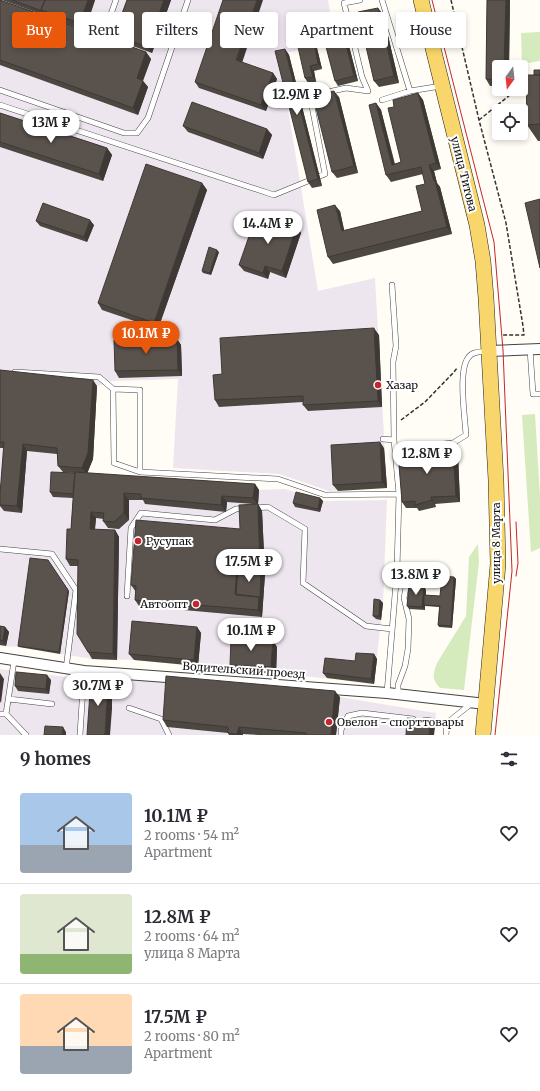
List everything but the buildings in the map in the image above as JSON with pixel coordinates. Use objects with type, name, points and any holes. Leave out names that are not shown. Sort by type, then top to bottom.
[{"type":"main road","name":"улица Титова","points":[[422,0],[477,225],[484,268],[489,351]]},
{"type":"main road","name":"улица 8 Марта","points":[[483,735],[479,704],[498,564],[496,480],[489,351]]},
{"type":"street","points":[[489,351],[535,349]]},
{"type":"street","name":"Водительский проезд","points":[[0,658],[84,671],[387,693],[479,704]]},
{"type":"lane","points":[[112,12],[116,0]]},
{"type":"lane","points":[[0,90],[124,133],[137,133],[148,118],[188,0]]},
{"type":"lane","points":[[0,106],[274,195],[325,174],[310,96],[346,88],[368,92],[362,77],[344,3],[360,0]]},
{"type":"lane","points":[[382,0],[410,91]]},
{"type":"lane","points":[[382,100],[410,91],[443,86]]},
{"type":"lane","points":[[387,693],[397,570],[399,494],[394,440],[393,362],[396,346],[392,285]]},
{"type":"lane","points":[[535,349],[533,394],[540,394]]},
{"type":"lane","points":[[395,448],[453,443],[466,435],[463,371],[468,357],[476,352],[489,351]]},
{"type":"lane","points":[[8,372],[99,376],[113,389],[140,390],[140,472]]},
{"type":"lane","points":[[113,389],[114,463],[140,472],[278,479],[325,495],[399,494]]},
{"type":"lane","points":[[383,439],[394,440]]},
{"type":"lane","points":[[127,596],[131,528],[142,513],[214,520],[236,509],[268,507],[305,529],[303,582],[366,626],[392,629]]},
{"type":"lane","points":[[0,549],[52,554],[76,590],[66,669]]},
{"type":"lane","points":[[398,694],[398,685],[405,666],[408,649],[409,619],[404,598],[409,571]]},
{"type":"lane","points":[[6,714],[14,661]]},
{"type":"lane","points":[[80,735],[84,671]]},
{"type":"lane","points":[[9,700],[52,704]]},
{"type":"lane","points":[[341,735],[341,730],[348,716],[362,713],[448,723],[479,704]]},
{"type":"lane","points":[[128,708],[162,719],[169,735]]},
{"type":"lane","points":[[0,714],[6,714],[26,735]]},
{"type":"lane","points":[[446,735],[448,723]]},
{"type":"path","points":[[451,0],[479,120],[506,223],[523,326],[524,335],[499,335]]},
{"type":"path","points":[[479,120],[509,96]]},
{"type":"path","points":[[394,426],[425,402],[457,367]]},
{"type":"shaded area","points":[[0,0],[328,0],[330,12],[286,12],[286,48],[307,48],[279,54],[318,291],[375,278],[387,488],[329,491],[279,474],[173,468],[178,379],[113,381],[97,386],[93,459],[87,474],[259,490],[285,489],[323,501],[387,500],[383,603],[374,683],[134,660],[92,659],[19,647],[0,646]]},
{"type":"shaded area","points":[[0,669],[84,679],[156,681],[340,697],[436,713],[434,735],[0,735]]},
{"type":"green space","points":[[540,32],[540,61],[528,63],[528,60],[522,60],[521,33]]},
{"type":"green space","points":[[535,414],[540,496],[540,548],[531,552],[522,415]]},
{"type":"green space","points":[[478,544],[479,562],[464,690],[440,688],[434,679],[435,670],[437,663],[466,616],[469,557]]},
{"type":"tram line","points":[[432,0],[494,242],[503,350],[512,571],[495,735]]},
{"type":"tram line","points":[[516,522],[518,563],[516,576]]},
{"type":"place","name":"Хазар","points":[[378,385]]},
{"type":"place","name":"Русупак","points":[[138,541]]},
{"type":"place","name":"Автоопт","points":[[196,604]]},
{"type":"place","name":"Овелон - спорттовары","points":[[329,722]]}]
